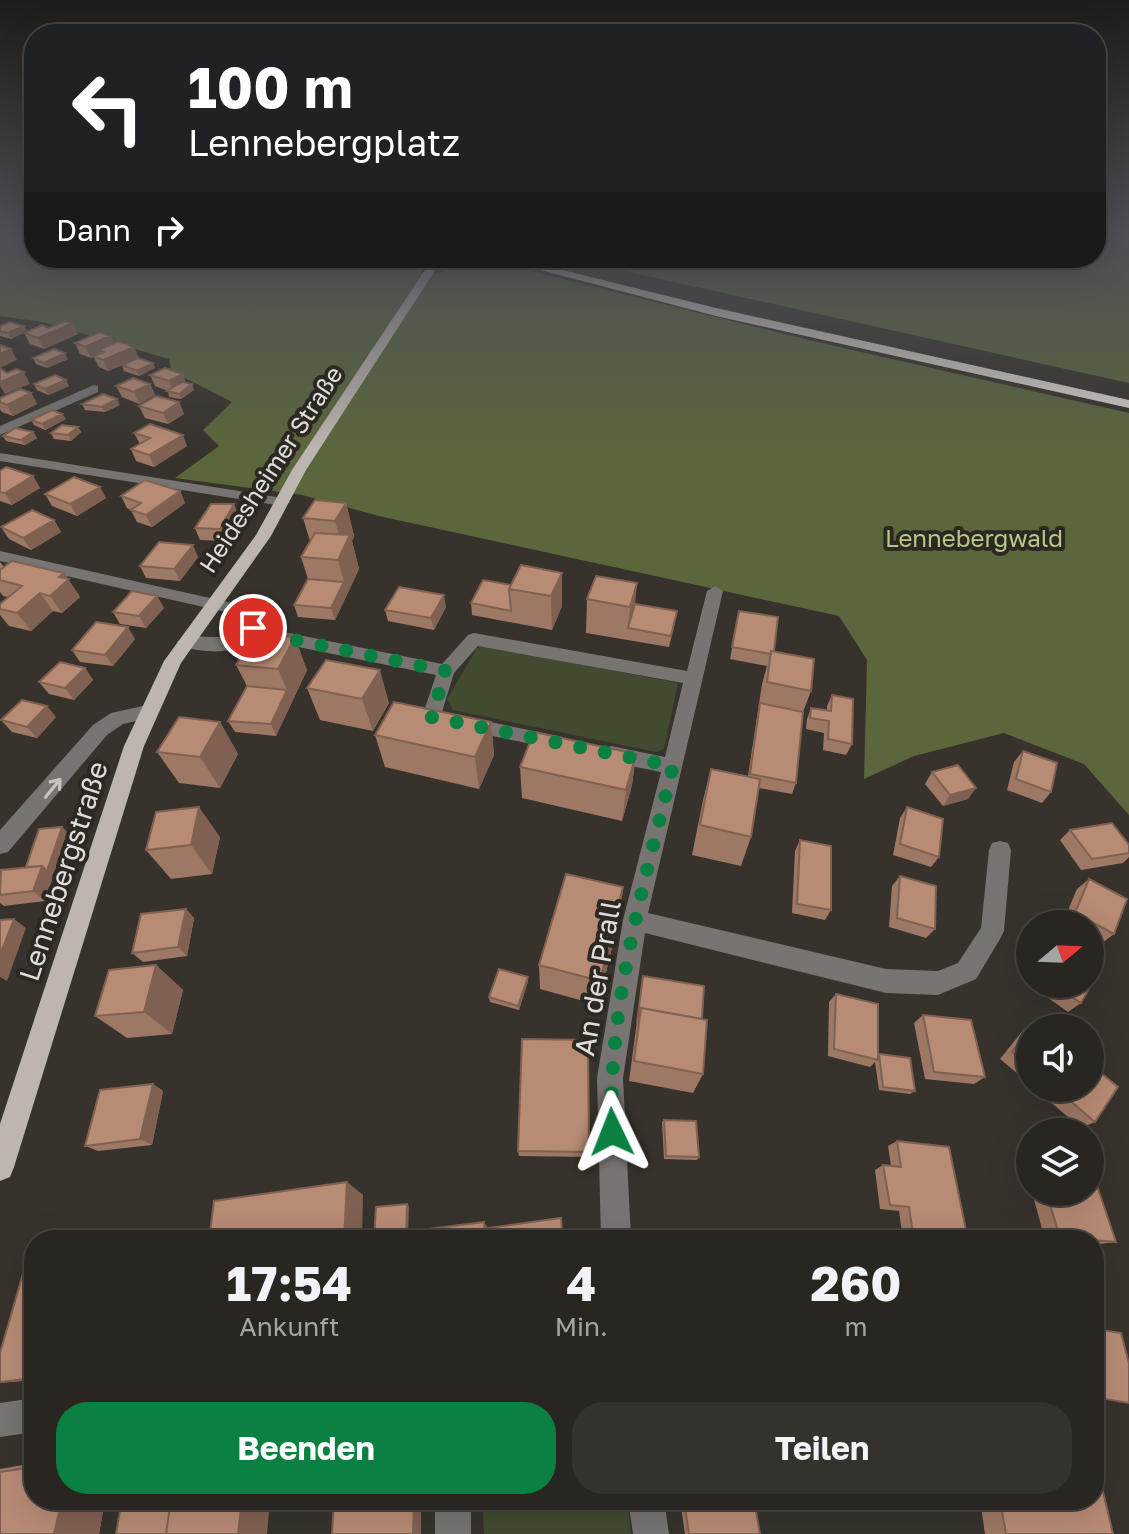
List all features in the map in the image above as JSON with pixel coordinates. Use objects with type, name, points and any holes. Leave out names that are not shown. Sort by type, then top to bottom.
[{"type":"highway","points":[[694,307],[1129,404]]},
{"type":"highway","points":[[738,307],[1129,393]]},
{"type":"main road","name":"Heidesheimer Straße","points":[[211,606],[263,536],[305,460],[406,307]]},
{"type":"main road","name":"Lennebergstraße","points":[[0,1167],[147,712],[186,642],[211,606]]},
{"type":"street","points":[[0,431],[94,389]]},
{"type":"street","points":[[0,457],[283,502]]},
{"type":"street","name":"Heidesheimer Straße","points":[[0,556],[211,606]]},
{"type":"street","name":"An der Prall","points":[[616,1230],[610,1078],[635,920],[715,591]]},
{"type":"street","points":[[186,642],[227,645],[251,631],[254,623],[250,614],[211,606]]},
{"type":"street","points":[[251,631],[446,671]]},
{"type":"street","points":[[673,766],[431,717],[446,671],[474,639],[695,679]]},
{"type":"street","points":[[0,845],[100,730],[118,718],[147,712]]},
{"type":"street","points":[[635,920],[886,981],[938,983],[967,971],[992,931],[1000,850]]},
{"type":"street","points":[[0,1420],[24,1416]]},
{"type":"street","points":[[453,1510],[453,1534]]},
{"type":"street","points":[[647,1510],[651,1534]]},
{"type":"green space","name":"Lennebergwald","points":[[0,307],[674,307],[1129,413],[1129,815],[1084,764],[1004,733],[914,756],[864,779],[867,660],[839,616],[379,516],[302,495],[175,478],[219,446],[203,430],[232,402],[171,371],[169,359],[43,322],[0,316]]},
{"type":"green space","points":[[785,307],[1129,307],[1129,383]]},
{"type":"green space","points":[[484,646],[678,683],[664,749],[656,752],[453,710],[447,699],[477,648]]},
{"type":"green space","points":[[483,1510],[628,1510],[631,1534],[484,1534]]},
{"type":"building","points":[[65,321],[73,323],[38,338],[24,333],[42,325],[49,328]]},
{"type":"building","points":[[9,322],[24,326],[8,333],[0,331],[0,326]]},
{"type":"building","points":[[100,332],[110,336],[85,347],[75,343]]},
{"type":"building","points":[[118,341],[134,347],[103,360],[93,356],[104,352],[98,350]]},
{"type":"building","points":[[0,345],[11,349],[0,354]]},
{"type":"building","points":[[54,349],[65,353],[44,363],[33,358]]},
{"type":"building","points":[[138,358],[153,363],[137,371],[122,365]]},
{"type":"building","points":[[0,368],[7,373],[16,369],[24,372],[0,382]]},
{"type":"building","points":[[165,368],[183,374],[169,381],[150,375]]},
{"type":"building","points":[[55,375],[66,380],[45,389],[34,384]]},
{"type":"building","points":[[133,378],[150,384],[134,392],[116,386]]},
{"type":"building","points":[[182,382],[192,384],[179,394],[167,391]]},
{"type":"building","points":[[20,389],[31,393],[7,405],[0,402],[0,398]]},
{"type":"building","points":[[103,394],[117,399],[102,407],[82,404]]},
{"type":"building","points":[[156,396],[179,402],[163,413],[139,406]]},
{"type":"building","points":[[52,410],[62,414],[42,424],[31,420]]},
{"type":"building","points":[[150,424],[183,435],[149,455],[131,449],[150,438],[134,433]]},
{"type":"building","points":[[62,425],[78,427],[68,435],[51,433]]},
{"type":"building","points":[[15,428],[33,432],[21,440],[3,436]]},
{"type":"building","points":[[6,467],[33,476],[5,493],[0,492],[0,471]]},
{"type":"building","points":[[74,477],[100,487],[70,504],[45,494]]},
{"type":"building","points":[[145,480],[180,491],[146,515],[131,510],[141,503],[121,496]]},
{"type":"building","points":[[315,500],[346,503],[335,521],[303,518]]},
{"type":"building","points":[[211,504],[234,504],[220,529],[195,528]]},
{"type":"building","points":[[32,510],[54,520],[23,538],[1,527]]},
{"type":"building","points":[[315,533],[350,535],[338,560],[301,557]]},
{"type":"building","points":[[159,542],[193,545],[174,569],[140,566]]},
{"type":"building","points":[[12,561],[64,573],[59,577],[69,579],[50,596],[40,593],[17,613],[0,609],[0,604],[22,586],[0,580],[0,570]]},
{"type":"building","points":[[521,565],[562,573],[551,596],[509,589]]},
{"type":"building","points":[[596,576],[637,583],[630,607],[587,599]]},
{"type":"building","points":[[308,579],[344,582],[331,608],[294,605]]},
{"type":"building","points":[[483,580],[511,585],[511,611],[471,603]]},
{"type":"building","points":[[399,587],[444,595],[431,618],[385,610]]},
{"type":"building","points":[[132,591],[157,596],[139,616],[113,612]]},
{"type":"building","points":[[635,604],[677,611],[671,636],[628,628]]},
{"type":"building","points":[[739,611],[778,617],[771,654],[732,647]]},
{"type":"building","points":[[96,622],[128,627],[105,655],[72,650]]},
{"type":"building","points":[[254,633],[295,637],[278,669],[236,665]]},
{"type":"building","points":[[771,651],[814,659],[811,691],[767,682]]},
{"type":"building","points":[[326,660],[380,670],[362,699],[307,688]]},
{"type":"building","points":[[60,662],[85,668],[65,688],[39,682]]},
{"type":"building","points":[[247,686],[287,690],[271,724],[228,721]]},
{"type":"building","points":[[832,695],[853,699],[852,744],[828,739],[829,721],[810,718],[811,708],[831,711]]},
{"type":"building","points":[[22,700],[47,706],[27,727],[1,720]]},
{"type":"building","points":[[394,702],[491,722],[475,757],[375,735]]},
{"type":"building","points":[[760,703],[803,712],[796,783],[750,774]]},
{"type":"building","points":[[179,717],[220,722],[200,757],[157,752]]},
{"type":"building","points":[[534,732],[636,754],[626,790],[520,767]]},
{"type":"building","points":[[1023,751],[1057,763],[1051,792],[1016,779]]},
{"type":"building","points":[[958,765],[976,788],[950,795],[932,772]]},
{"type":"building","points":[[711,769],[760,779],[751,837],[700,825]]},
{"type":"building","points":[[199,807],[191,845],[146,850],[156,812]]},
{"type":"building","points":[[907,807],[943,819],[939,857],[900,844]]},
{"type":"building","points":[[1112,823],[1129,845],[1129,853],[1092,859],[1070,830]]},
{"type":"building","points":[[62,827],[47,871],[42,866],[26,867],[39,829]]},
{"type":"building","points":[[800,840],[831,846],[831,910],[797,904]]},
{"type":"building","points":[[42,866],[33,891],[0,895],[1,870]]},
{"type":"building","points":[[566,874],[623,887],[600,981],[539,965]]},
{"type":"building","points":[[900,876],[936,886],[935,929],[897,918]]},
{"type":"building","points":[[1089,879],[1127,899],[1114,934],[1104,929],[1104,910],[1076,910]]},
{"type":"building","points":[[186,909],[178,947],[132,953],[141,914]]},
{"type":"building","points":[[14,919],[0,955],[0,920]]},
{"type":"building","points":[[156,965],[144,1012],[95,1016],[109,970]]},
{"type":"building","points":[[499,969],[528,977],[518,1006],[489,997]]},
{"type":"building","points":[[643,976],[704,986],[702,1019],[641,1008],[637,1023]]},
{"type":"building","points":[[836,994],[878,1004],[878,1060],[834,1049]]},
{"type":"building","points":[[641,1008],[707,1020],[703,1074],[634,1061]]},
{"type":"building","points":[[923,1015],[971,1020],[985,1077],[934,1072]]},
{"type":"building","points":[[522,1039],[588,1040],[589,1152],[518,1151]]},
{"type":"building","points":[[879,1054],[910,1058],[915,1091],[883,1087]]},
{"type":"building","points":[[1104,1076],[1118,1087],[1098,1118],[1090,1118],[1071,1102],[1104,1102]]},
{"type":"building","points":[[153,1084],[140,1139],[85,1146],[100,1090]]},
{"type":"building","points":[[664,1120],[696,1121],[699,1157],[666,1156]]},
{"type":"building","points":[[897,1141],[949,1147],[966,1230],[912,1230],[909,1207],[890,1205],[883,1165],[901,1167]]},
{"type":"building","points":[[347,1182],[345,1230],[210,1230],[214,1201]]},
{"type":"building","points":[[407,1204],[406,1230],[375,1230],[376,1207]]},
{"type":"building","points":[[1050,1206],[1104,1206],[1116,1242],[1104,1241],[1104,1230],[1058,1230]]},
{"type":"building","points":[[561,1218],[562,1230],[488,1230]]},
{"type":"building","points":[[484,1222],[484,1230],[422,1230]]},
{"type":"building","points":[[24,1270],[24,1379],[0,1382],[0,1353]]},
{"type":"building","points":[[1104,1330],[1121,1333],[1129,1364],[1129,1403],[1104,1399]]},
{"type":"building","points":[[24,1468],[24,1510],[60,1510],[54,1534],[0,1534],[0,1472]]},
{"type":"building","points":[[1104,1496],[1113,1534],[1006,1534],[1002,1510],[1104,1510]]},
{"type":"building","points":[[120,1510],[170,1510],[166,1534],[116,1534]]},
{"type":"building","points":[[170,1510],[241,1510],[238,1534],[166,1534]]},
{"type":"building","points":[[333,1510],[414,1510],[413,1534],[332,1534]]},
{"type":"building","points":[[685,1510],[756,1510],[760,1534],[689,1534]]},
{"type":"route","points":[[253,628],[251,631],[446,671],[431,717],[673,766],[635,920],[610,1078],[612,1132]]}]
